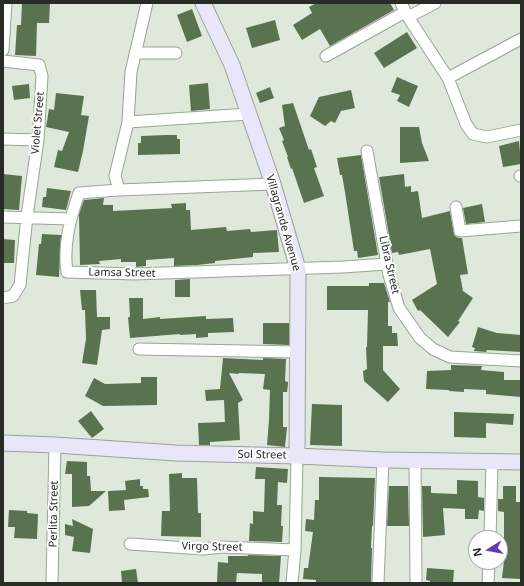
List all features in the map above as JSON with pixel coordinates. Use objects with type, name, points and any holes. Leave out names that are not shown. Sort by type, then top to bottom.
[{"type":"street","points":[[147,3],[131,72],[128,122],[115,176],[119,190],[273,184]]},
{"type":"street","name":"Villagrande Avenue","points":[[203,3],[232,65],[273,184],[298,269],[297,456]]},
{"type":"street","points":[[326,56],[405,11],[436,3]]},
{"type":"street","points":[[3,50],[5,4]]},
{"type":"street","points":[[405,11],[448,78],[466,124],[473,134],[487,136],[521,130]]},
{"type":"street","points":[[448,78],[521,39]]},
{"type":"street","points":[[135,53],[176,53]]},
{"type":"street","name":"Violet Street","points":[[3,62],[39,65],[42,76],[38,140],[27,216],[20,285],[13,296],[3,298]]},
{"type":"street","points":[[128,122],[249,114]]},
{"type":"street","points":[[3,139],[38,140]]},
{"type":"street","name":"Libra Street","points":[[368,151],[386,264],[400,308],[420,338],[433,349],[450,357],[521,361]]},
{"type":"street","name":"Lamsa Street","points":[[119,190],[79,193],[70,219],[65,258],[67,272],[134,274],[298,269]]},
{"type":"street","points":[[456,207],[460,231],[521,226]]},
{"type":"street","points":[[3,216],[70,219]]},
{"type":"street","points":[[298,269],[386,264]]},
{"type":"street","points":[[139,349],[298,352]]},
{"type":"street","name":"Sol Street","points":[[3,443],[176,453],[383,460],[521,462]]},
{"type":"street","name":"Perlita Street","points":[[52,583],[55,445]]},
{"type":"street","points":[[292,583],[295,550],[297,456]]},
{"type":"street","points":[[378,583],[383,460]]},
{"type":"street","points":[[415,460],[416,583]]},
{"type":"street","points":[[490,530],[492,462]]},
{"type":"street","name":"Virgo Street","points":[[130,544],[203,549],[222,547],[295,550]]},
{"type":"street","points":[[488,583],[489,570]]},
{"type":"building","points":[[22,3],[50,3],[49,23],[37,23],[36,56],[15,55],[17,25],[21,25]]},
{"type":"building","points":[[316,3],[390,3],[394,10],[330,46],[320,29],[302,40],[293,25],[312,13],[309,7]]},
{"type":"building","points":[[192,9],[202,36],[187,42],[177,15]]},
{"type":"building","points":[[275,20],[280,40],[252,48],[246,28]]},
{"type":"building","points":[[407,32],[417,48],[384,68],[374,53]]},
{"type":"building","points":[[397,77],[418,86],[409,107],[397,101],[400,95],[391,92]]},
{"type":"building","points":[[208,83],[210,109],[191,111],[189,85]]},
{"type":"building","points":[[29,84],[30,98],[14,100],[12,86]]},
{"type":"building","points":[[270,87],[274,98],[260,103],[256,93]]},
{"type":"building","points":[[351,90],[355,108],[341,111],[335,123],[331,121],[325,126],[310,116],[319,97]]},
{"type":"building","points":[[56,93],[84,96],[81,115],[89,116],[78,172],[54,167],[58,150],[62,151],[69,132],[46,127],[49,109],[54,110]]},
{"type":"building","points":[[293,103],[309,150],[311,149],[317,167],[314,168],[324,196],[304,203],[287,157],[282,141],[284,140],[279,128],[285,126],[282,105]]},
{"type":"building","points":[[400,127],[419,127],[422,143],[429,161],[400,163]]},
{"type":"building","points":[[177,135],[177,139],[180,139],[180,154],[138,155],[138,143],[141,143],[141,136]]},
{"type":"building","points":[[519,141],[521,164],[503,167],[499,146]]},
{"type":"building","points":[[361,155],[378,255],[358,258],[357,251],[354,251],[342,175],[340,175],[337,158]]},
{"type":"building","points":[[3,174],[22,176],[19,210],[3,209]]},
{"type":"building","points":[[404,174],[405,187],[411,186],[411,192],[418,191],[422,218],[450,211],[454,235],[458,238],[462,238],[468,274],[460,275],[463,291],[473,298],[458,321],[460,322],[448,337],[420,310],[418,311],[412,300],[437,284],[430,249],[399,255],[398,252],[392,253],[379,177]]},
{"type":"building","points":[[47,188],[71,191],[66,210],[42,207],[43,197],[46,197]]},
{"type":"building","points":[[104,198],[103,205],[113,205],[113,211],[172,208],[171,204],[186,203],[186,210],[190,210],[191,230],[226,227],[227,231],[250,229],[251,232],[277,230],[279,252],[253,253],[253,257],[215,261],[215,263],[197,265],[174,266],[174,258],[146,260],[146,266],[136,267],[136,262],[121,262],[121,259],[99,261],[100,264],[80,265],[79,214],[84,200]]},
{"type":"building","points":[[482,204],[485,222],[466,224],[463,208]]},
{"type":"building","points":[[42,234],[61,235],[59,277],[36,275],[39,244],[41,244]]},
{"type":"building","points":[[3,239],[15,240],[14,263],[3,263]]},
{"type":"building","points":[[190,279],[190,297],[175,297],[175,280]]},
{"type":"building","points":[[369,283],[384,283],[390,302],[388,302],[388,326],[392,326],[392,333],[397,333],[398,346],[383,346],[383,370],[400,389],[388,402],[364,381],[363,371],[367,369],[366,347],[368,310],[327,310],[327,286],[369,286]]},
{"type":"building","points":[[80,290],[96,290],[97,317],[110,317],[110,329],[102,330],[97,365],[82,363],[86,339],[85,310],[82,310]]},
{"type":"building","points":[[129,298],[143,298],[143,319],[206,316],[206,319],[233,318],[234,332],[208,333],[208,337],[196,338],[196,334],[180,334],[130,338],[128,317],[130,317]]},
{"type":"building","points":[[263,323],[289,323],[289,345],[263,344]]},
{"type":"building","points":[[478,327],[497,333],[521,335],[521,352],[487,350],[486,352],[474,351],[475,348],[472,347]]},
{"type":"building","points":[[223,358],[263,360],[263,358],[286,359],[285,381],[288,382],[288,384],[287,392],[283,392],[283,427],[287,427],[285,447],[267,445],[270,390],[263,389],[265,374],[239,373],[229,373],[243,400],[238,403],[240,440],[210,442],[210,445],[199,445],[198,423],[225,422],[224,400],[206,401],[205,390],[220,389]]},
{"type":"building","points":[[451,365],[482,366],[481,370],[504,372],[504,380],[521,380],[521,397],[486,394],[486,390],[464,389],[464,392],[426,389],[427,371],[451,370]]},
{"type":"building","points":[[141,377],[157,377],[157,405],[103,406],[85,396],[94,378],[105,384],[141,383]]},
{"type":"building","points":[[312,404],[342,405],[342,446],[310,445]]},
{"type":"building","points":[[91,411],[104,429],[92,438],[78,421]]},
{"type":"building","points":[[454,412],[514,414],[513,425],[486,423],[486,438],[454,437]]},
{"type":"building","points":[[67,461],[87,462],[87,476],[90,476],[91,491],[106,491],[89,506],[72,507],[72,474],[65,474]]},
{"type":"building","points":[[256,467],[288,469],[287,483],[278,482],[277,505],[282,505],[282,542],[249,541],[250,523],[253,524],[253,511],[264,512],[265,479],[255,479]]},
{"type":"building","points":[[182,473],[182,478],[197,478],[198,513],[201,513],[201,537],[161,536],[162,511],[170,511],[169,474]]},
{"type":"building","points":[[319,477],[375,478],[371,548],[371,583],[316,583],[316,580],[303,579],[304,568],[308,568],[313,532],[305,531],[306,519],[314,520],[315,500],[319,500]]},
{"type":"building","points":[[140,479],[140,486],[143,486],[143,489],[148,489],[149,497],[124,500],[125,510],[109,511],[108,491],[126,490],[125,481]]},
{"type":"building","points":[[457,480],[478,481],[478,497],[484,498],[484,511],[479,510],[478,519],[465,519],[465,509],[443,508],[445,535],[423,537],[422,486],[431,486],[431,493],[457,494]]},
{"type":"building","points":[[389,486],[408,486],[409,526],[387,526]]},
{"type":"building","points":[[503,486],[516,486],[516,502],[521,502],[521,579],[502,578],[503,570],[508,570],[508,530],[504,530],[504,512],[498,511],[498,499],[503,499]]},
{"type":"building","points":[[9,510],[27,511],[27,513],[38,514],[37,539],[14,538],[15,527],[8,527]]},
{"type":"building","points":[[72,519],[93,529],[90,553],[72,551],[74,537],[65,535],[65,524],[73,526]]},
{"type":"building","points":[[228,556],[281,556],[279,583],[262,583],[262,574],[237,573],[236,583],[217,582],[218,562],[228,563]]},
{"type":"building","points":[[427,568],[454,570],[453,583],[430,583],[430,581],[426,580]]},
{"type":"building","points":[[136,569],[138,583],[122,583],[121,571]]}]
